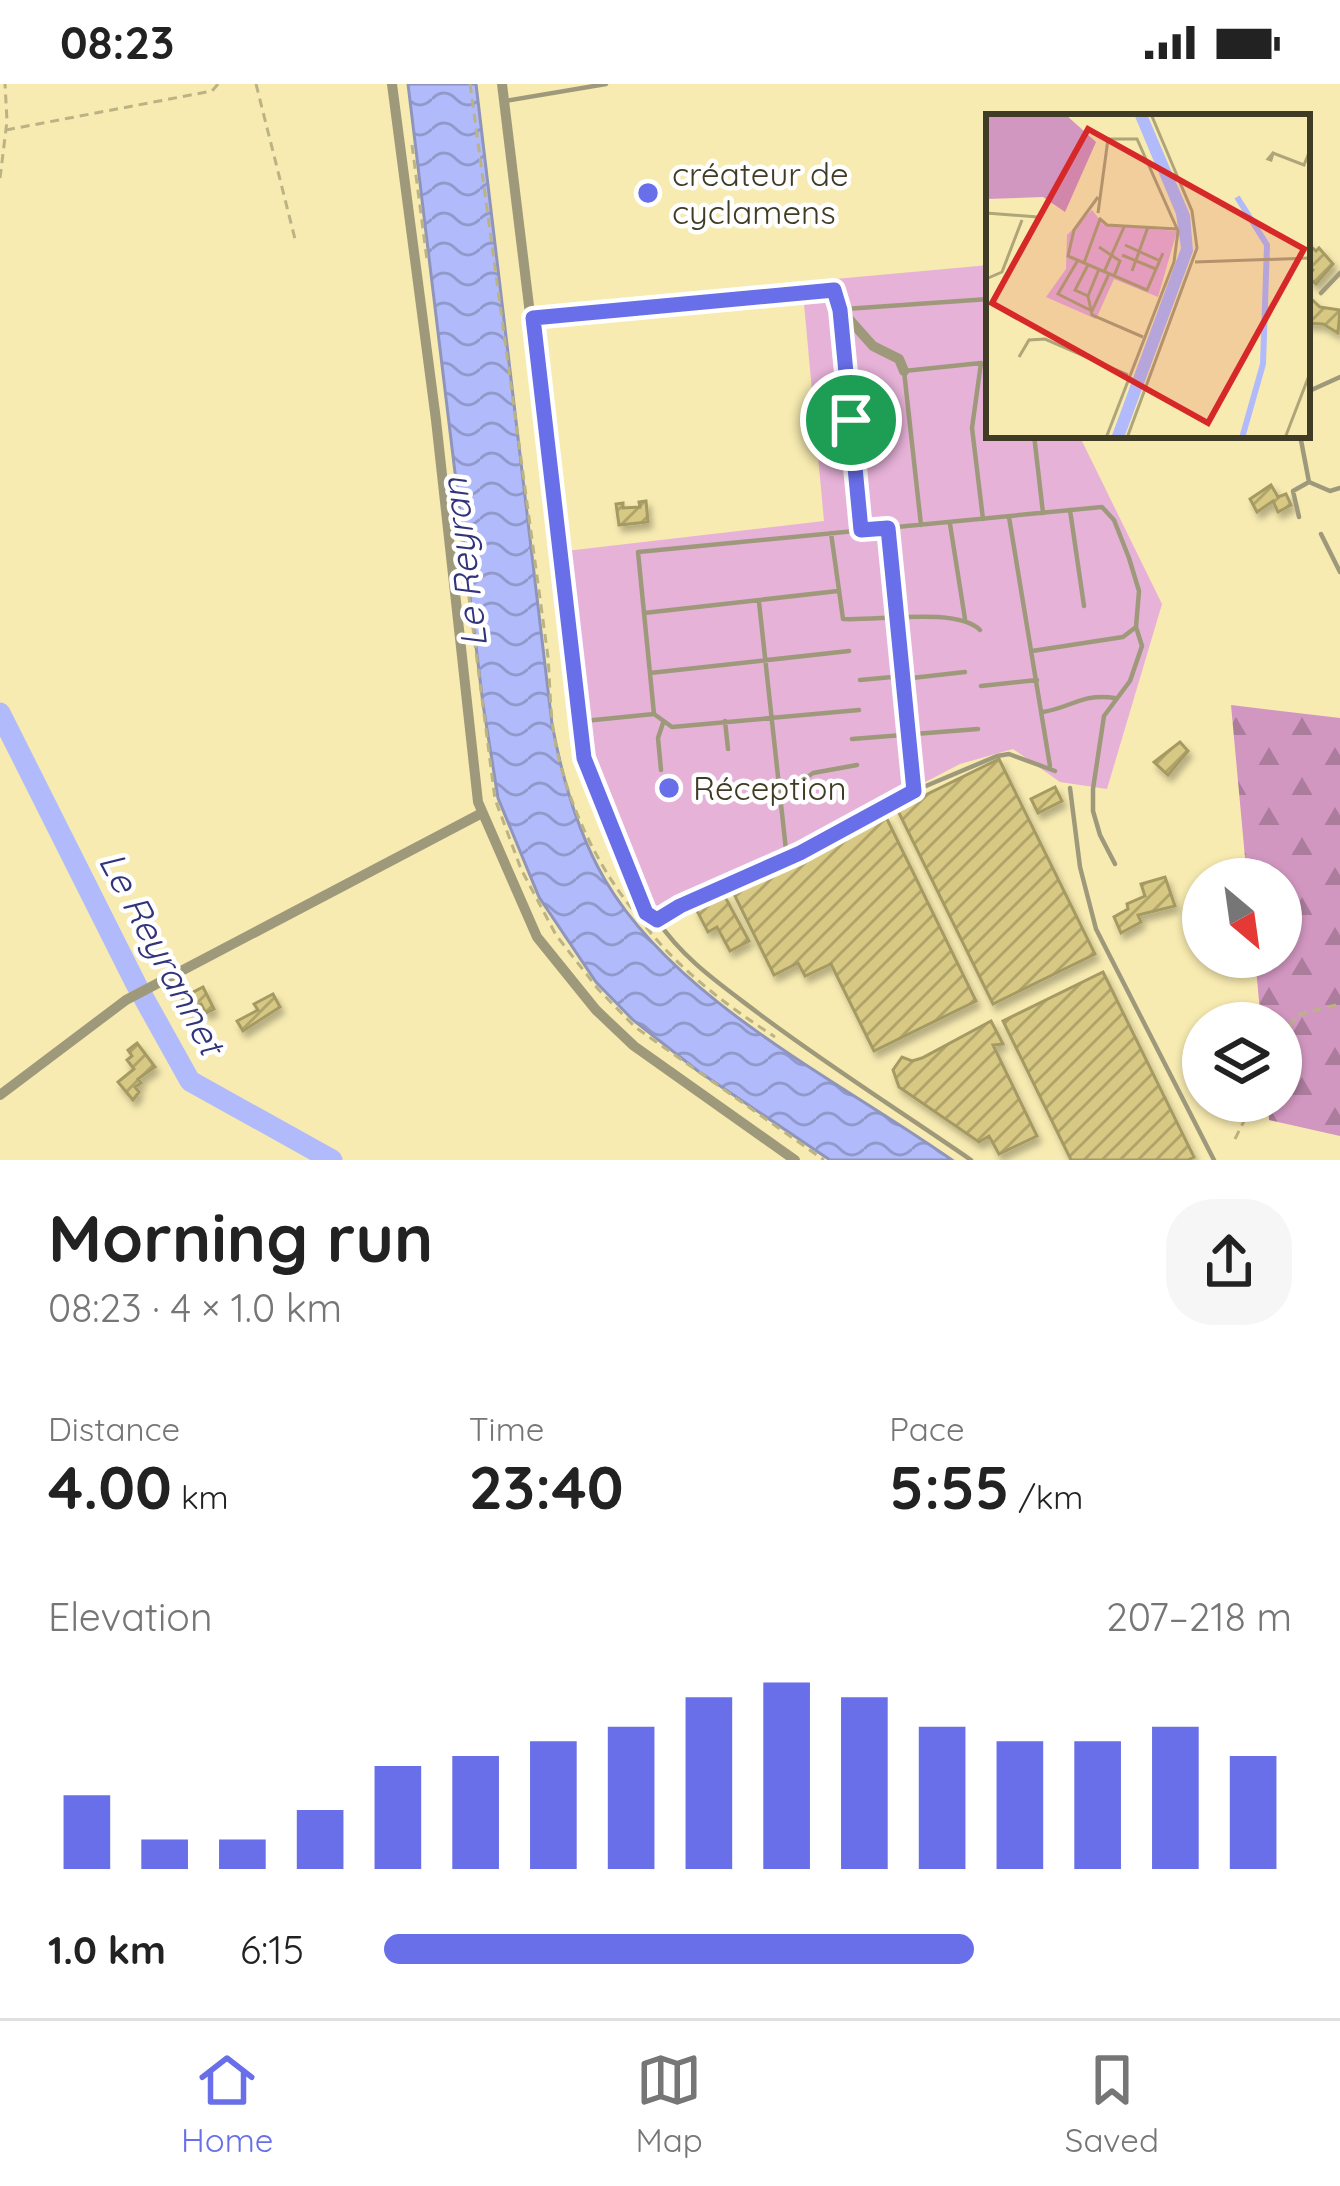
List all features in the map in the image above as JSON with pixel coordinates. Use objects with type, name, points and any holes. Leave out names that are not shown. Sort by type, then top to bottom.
[{"type":"street","points":[[392,84],[482,813],[536,937],[596,1010],[634,1046],[795,1160]]},
{"type":"street","points":[[502,84],[578,721],[594,790],[646,913],[657,920]]},
{"type":"street","points":[[840,310],[873,346],[899,359],[904,370]]},
{"type":"street","points":[[0,1096],[141,992],[482,813]]},
{"type":"lane","points":[[505,101],[606,84]]},
{"type":"lane","points":[[1322,293],[1340,273]]},
{"type":"lane","points":[[533,318],[834,290],[840,310],[861,530]]},
{"type":"lane","points":[[840,310],[986,298]]},
{"type":"lane","points":[[921,525],[904,370],[981,363],[972,428],[983,519]]},
{"type":"lane","points":[[1310,391],[1340,377]]},
{"type":"lane","points":[[1034,438],[1043,513]]},
{"type":"lane","points":[[1301,438],[1310,482]]},
{"type":"lane","points":[[1310,482],[1330,491],[1340,488]]},
{"type":"lane","points":[[1299,517],[1293,491],[1310,482]]},
{"type":"lane","points":[[859,710],[672,728],[663,723],[654,714],[638,552],[1102,507],[1114,520],[1129,558],[1138,591],[1136,627],[1142,646],[1136,667],[1104,716],[1093,811],[1115,865]]},
{"type":"lane","points":[[1070,510],[1084,606]]},
{"type":"lane","points":[[971,1160],[701,971],[677,950],[657,920],[800,853],[914,791],[998,756],[1009,754],[1052,768],[1009,516]]},
{"type":"lane","points":[[950,522],[964,619]]},
{"type":"lane","points":[[888,528],[914,791]]},
{"type":"lane","points":[[831,533],[843,619],[964,619],[980,630]]},
{"type":"lane","points":[[1321,534],[1340,572]]},
{"type":"lane","points":[[644,614],[838,591]]},
{"type":"lane","points":[[759,602],[786,850],[800,853]]},
{"type":"lane","points":[[1032,651],[1103,642],[1123,637],[1136,627]]},
{"type":"lane","points":[[650,673],[849,651]]},
{"type":"lane","points":[[860,680],[965,672]]},
{"type":"lane","points":[[981,686],[1037,680]]},
{"type":"lane","points":[[1043,712],[1060,710],[1088,694],[1115,698]]},
{"type":"lane","points":[[578,721],[654,714]]},
{"type":"lane","points":[[725,721],[728,749]]},
{"type":"lane","points":[[661,770],[658,738],[663,723]]},
{"type":"lane","points":[[852,739],[978,729]]},
{"type":"lane","points":[[778,785],[795,786],[813,773],[857,765]]},
{"type":"lane","points":[[1070,788],[1080,867],[1096,929],[1214,1160]]},
{"type":"path","points":[[0,178],[5,84]]},
{"type":"path","points":[[6,130],[212,91],[218,84]]},
{"type":"path","points":[[256,84],[296,243]]},
{"type":"path","points":[[470,84],[561,760],[586,835],[613,885],[669,956],[775,1036]]},
{"type":"path","points":[[410,127],[428,264]]},
{"type":"path","points":[[459,520],[495,799],[521,869],[556,935],[635,1027],[824,1160]]},
{"type":"path","points":[[1302,1014],[1340,1004]]},
{"type":"path","points":[[1235,1139],[1244,1122]]},
{"type":"green space","points":[[1231,705],[1340,718],[1340,1136],[1278,1122],[1302,1122],[1302,1002],[1259,1002],[1257,978],[1302,978],[1302,858],[1245,858]]},
{"type":"shaded area","points":[[986,265],[986,438],[1080,438],[1162,604],[1107,789],[1060,782],[1013,749],[960,764],[719,889],[651,909],[586,739],[566,551],[824,521],[802,282]]},
{"type":"water","points":[[408,84],[476,84],[552,724],[572,804],[595,862],[636,923],[716,1001],[952,1160],[830,1160],[698,1071],[633,1020],[596,982],[539,897],[498,798]]},
{"type":"building","points":[[1310,246],[1316,251],[1319,248],[1333,264],[1316,284],[1310,279]]},
{"type":"building","points":[[1310,298],[1320,307],[1340,310],[1338,333],[1310,323]]},
{"type":"building","points":[[1271,485],[1278,497],[1286,494],[1291,505],[1278,512],[1273,501],[1257,512],[1250,499]]},
{"type":"building","points":[[646,501],[648,522],[619,525],[616,504],[640,507],[639,502]]},
{"type":"building","points":[[1180,742],[1188,751],[1168,775],[1154,762]]},
{"type":"building","points":[[999,759],[1095,954],[993,1004],[897,809]]},
{"type":"building","points":[[1055,787],[1062,801],[1038,813],[1031,799]]},
{"type":"building","points":[[886,817],[976,1001],[874,1051],[831,964],[805,976],[798,963],[774,975],[733,892]]},
{"type":"building","points":[[1165,877],[1175,906],[1138,915],[1141,922],[1121,933],[1114,917],[1145,896],[1141,884]]},
{"type":"building","points":[[724,895],[749,941],[730,951],[717,927],[708,932],[696,909]]},
{"type":"building","points":[[1103,972],[1194,1157],[1188,1160],[1071,1160],[1003,1021]]},
{"type":"building","points":[[203,987],[214,1009],[206,1013],[201,1004],[188,1011],[182,998]]},
{"type":"building","points":[[273,994],[280,1007],[243,1031],[237,1021],[258,1010],[254,1004]]},
{"type":"building","points":[[991,1021],[1003,1044],[993,1045],[1037,1136],[999,1154],[989,1136],[979,1142],[899,1087],[893,1070],[902,1057],[922,1058]]},
{"type":"building","points":[[137,1043],[155,1067],[138,1079],[141,1083],[135,1087],[139,1092],[133,1100],[118,1082],[134,1069],[127,1060],[132,1056],[128,1050]]},
{"type":"waterway","name":"Le Reyrannet","points":[[0,713],[190,1081],[332,1160]]},
{"type":"place","name":"créateur de cyclamens","points":[[648,193]]},
{"type":"place","name":"Réception","points":[[669,788]]},
{"type":"route","points":[[834,290],[851,420],[861,530],[888,528],[914,791],[800,853],[657,920],[646,913],[584,758],[533,318],[834,290]]},
{"type":"water label","name":"Le Reyran","points":[[464,563]]}]
